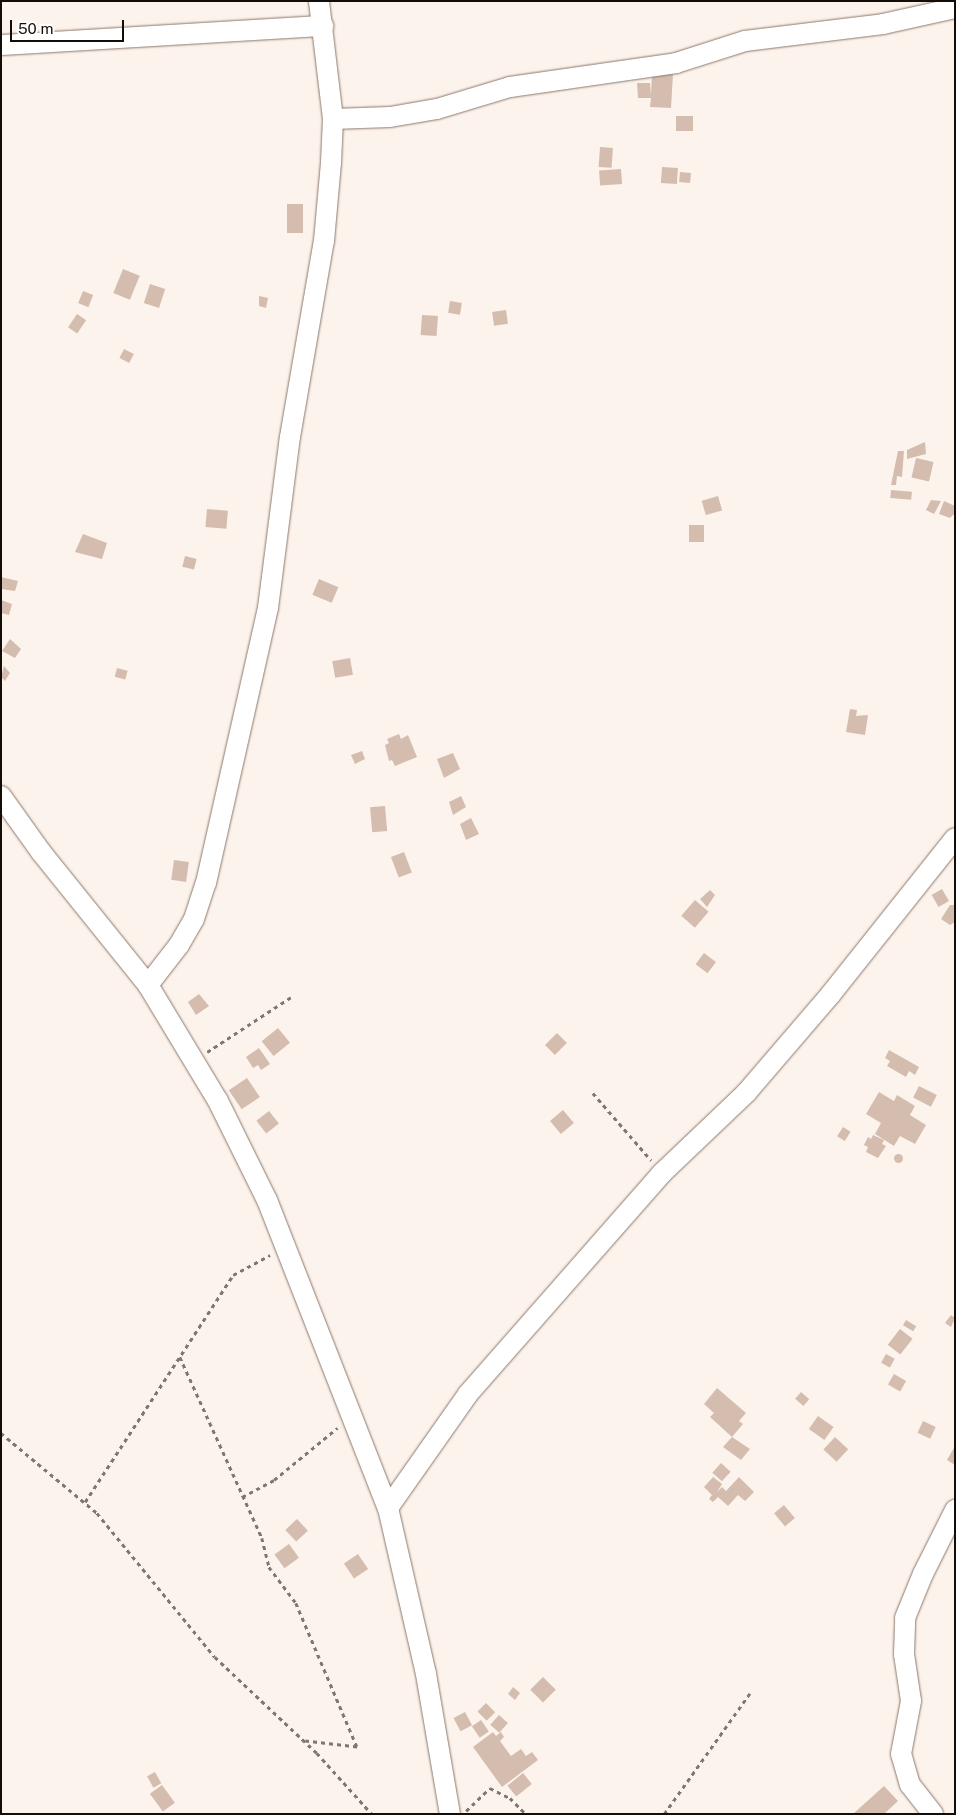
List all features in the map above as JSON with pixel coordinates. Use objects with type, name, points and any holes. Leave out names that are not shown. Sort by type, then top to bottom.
[{"type":"street","points":[[148,985],[179,945],[194,919],[206,883],[257,660],[278,544],[290,437],[324,241],[333,119],[319,1]]},
{"type":"street","points":[[333,119],[390,117],[438,109],[510,88],[676,63],[756,39],[883,24],[955,8]]},
{"type":"street","points":[[1,45],[323,26]]},
{"type":"street","points":[[1,796],[41,852],[148,985],[193,1058],[263,1192],[388,1508],[426,1674],[450,1814]]},
{"type":"street","points":[[388,1508],[468,1394],[662,1173],[747,1092],[831,994],[955,838]]},
{"type":"street","points":[[933,1814],[910,1785],[901,1754],[911,1701],[904,1654],[905,1618],[923,1574],[955,1510]]},
{"type":"path","points":[[193,1058],[198,1059],[292,997]]},
{"type":"path","points":[[593,1093],[662,1173]]},
{"type":"path","points":[[84,1502],[233,1275],[273,1253],[288,1255]]},
{"type":"path","points":[[180,1357],[262,1538],[269,1567],[296,1603],[357,1747],[305,1741]]},
{"type":"path","points":[[242,1497],[274,1480],[303,1458],[332,1429],[354,1424]]},
{"type":"path","points":[[1,1433],[97,1513],[215,1657],[305,1741],[372,1814]]},
{"type":"path","points":[[664,1814],[750,1693]]},
{"type":"path","points":[[464,1814],[473,1801],[490,1788],[510,1798],[526,1814]]},
{"type":"building","points":[[652,73],[673,74],[671,108],[650,107],[651,98],[638,98],[637,83],[650,83],[651,95]]},
{"type":"building","points":[[676,116],[693,116],[693,131],[676,131]]},
{"type":"building","points":[[600,147],[613,148],[612,168],[599,167]]},
{"type":"building","points":[[662,167],[678,168],[677,184],[661,183]]},
{"type":"building","points":[[621,169],[622,184],[600,185],[599,171]]},
{"type":"building","points":[[680,172],[691,173],[690,183],[679,182]]},
{"type":"building","points":[[287,204],[303,204],[303,233],[287,233]]},
{"type":"building","points":[[123,269],[140,276],[130,300],[113,293]]},
{"type":"building","points":[[150,284],[165,289],[159,308],[144,303]]},
{"type":"building","points":[[83,291],[93,295],[88,307],[78,303]]},
{"type":"building","points":[[259,296],[268,298],[266,308],[259,306]]},
{"type":"building","points":[[450,301],[462,303],[460,315],[448,313]]},
{"type":"building","points":[[506,310],[508,324],[494,326],[492,312]]},
{"type":"building","points":[[77,314],[86,320],[77,333],[68,327]]},
{"type":"building","points":[[422,315],[438,316],[437,336],[421,335]]},
{"type":"building","points":[[124,349],[134,354],[129,363],[119,358]]},
{"type":"building","points":[[925,442],[926,454],[907,459],[907,450]]},
{"type":"building","points":[[898,451],[904,451],[902,477],[897,476],[896,485],[891,485]]},
{"type":"building","points":[[916,458],[934,462],[929,482],[912,477]]},
{"type":"building","points":[[891,490],[912,492],[911,500],[890,498]]},
{"type":"building","points":[[718,496],[722,510],[706,515],[702,501]]},
{"type":"building","points":[[931,500],[941,501],[934,514],[926,510]]},
{"type":"building","points":[[944,501],[955,506],[955,513],[950,518],[939,514]]},
{"type":"building","points":[[207,509],[228,511],[226,529],[205,527]]},
{"type":"building","points":[[689,525],[704,525],[704,542],[689,542]]},
{"type":"building","points":[[83,534],[107,543],[102,559],[75,552]]},
{"type":"building","points":[[185,556],[197,559],[194,570],[182,567]]},
{"type":"building","points":[[1,577],[18,581],[15,591],[1,589]]},
{"type":"building","points":[[319,579],[338,587],[332,603],[312,595]]},
{"type":"building","points":[[1,600],[12,604],[9,615],[1,613]]},
{"type":"building","points":[[10,639],[21,649],[15,658],[2,651]]},
{"type":"building","points":[[350,658],[353,675],[335,678],[332,661]]},
{"type":"building","points":[[4,666],[10,673],[5,681],[1,677]]},
{"type":"building","points":[[117,668],[128,671],[125,680],[115,677]]},
{"type":"building","points":[[850,709],[857,710],[856,716],[868,715],[865,735],[846,732]]},
{"type":"building","points":[[399,734],[401,739],[408,735],[417,757],[395,766],[392,760],[389,761],[385,745],[389,743],[387,739]]},
{"type":"building","points":[[362,751],[365,759],[355,764],[351,755]]},
{"type":"building","points":[[453,753],[460,769],[444,778],[437,759]]},
{"type":"building","points":[[461,796],[466,807],[453,815],[449,802]]},
{"type":"building","points":[[385,806],[387,831],[372,832],[370,807]]},
{"type":"building","points":[[471,818],[479,834],[466,840],[460,824]]},
{"type":"building","points":[[404,852],[412,873],[399,878],[391,857]]},
{"type":"building","points":[[174,860],[189,862],[186,882],[171,880]]},
{"type":"building","points":[[942,889],[949,901],[939,907],[932,895]]},
{"type":"building","points":[[710,890],[715,895],[707,907],[700,899]]},
{"type":"building","points":[[695,900],[709,912],[695,928],[681,916]]},
{"type":"building","points":[[950,905],[955,905],[955,922],[950,925],[941,919]]},
{"type":"building","points":[[704,953],[716,962],[708,973],[696,964]]},
{"type":"building","points":[[199,994],[209,1006],[196,1015],[188,1002]]},
{"type":"building","points":[[278,1028],[290,1043],[274,1056],[262,1041]]},
{"type":"building","points":[[557,1033],[567,1043],[555,1055],[545,1045]]},
{"type":"building","points":[[259,1048],[270,1064],[261,1070],[258,1065],[253,1068],[246,1057]]},
{"type":"building","points":[[889,1050],[919,1067],[915,1075],[909,1071],[906,1077],[887,1066],[890,1061],[885,1058]]},
{"type":"building","points":[[247,1078],[260,1097],[242,1109],[229,1090]]},
{"type":"building","points":[[919,1086],[937,1095],[931,1107],[913,1098]]},
{"type":"building","points":[[879,1092],[894,1101],[897,1095],[915,1106],[910,1115],[926,1125],[915,1144],[900,1136],[894,1146],[875,1134],[881,1123],[866,1114]]},
{"type":"building","points":[[563,1110],[574,1123],[561,1134],[550,1121]]},
{"type":"building","points":[[269,1111],[279,1124],[266,1133],[256,1121]]},
{"type":"building","points":[[843,1127],[851,1132],[845,1141],[837,1136]]},
{"type":"building","points":[[873,1135],[884,1140],[882,1144],[886,1146],[878,1158],[866,1152],[868,1147],[864,1145],[868,1137],[871,1139]]},
{"type":"building","points":[[898,1153],[903,1158],[898,1163],[893,1158]]},
{"type":"building","points":[[951,1315],[955,1318],[951,1327],[945,1323]]},
{"type":"building","points":[[906,1320],[916,1326],[913,1331],[903,1325]]},
{"type":"building","points":[[900,1329],[913,1339],[900,1355],[888,1345]]},
{"type":"building","points":[[886,1354],[895,1359],[890,1368],[881,1363]]},
{"type":"building","points":[[894,1374],[906,1381],[900,1391],[888,1384]]},
{"type":"building","points":[[717,1388],[746,1413],[739,1421],[743,1424],[732,1437],[710,1417],[714,1413],[704,1404]]},
{"type":"building","points":[[801,1392],[809,1399],[803,1406],[795,1399]]},
{"type":"building","points":[[818,1416],[834,1427],[824,1440],[809,1429]]},
{"type":"building","points":[[923,1421],[936,1427],[930,1439],[918,1433]]},
{"type":"building","points":[[732,1437],[750,1449],[741,1460],[723,1447]]},
{"type":"building","points":[[835,1437],[848,1449],[837,1462],[823,1449]]},
{"type":"building","points":[[955,1446],[955,1465],[947,1460]]},
{"type":"building","points":[[721,1463],[731,1472],[722,1481],[712,1473]]},
{"type":"building","points":[[713,1477],[722,1484],[717,1492],[722,1487],[726,1491],[739,1477],[754,1492],[745,1501],[738,1495],[728,1506],[718,1497],[713,1502],[709,1499],[712,1495],[704,1487]]},
{"type":"building","points":[[784,1505],[795,1518],[785,1526],[774,1513]]},
{"type":"building","points":[[297,1519],[308,1531],[296,1542],[285,1530]]},
{"type":"building","points":[[289,1544],[299,1558],[284,1568],[274,1555]]},
{"type":"building","points":[[358,1554],[368,1569],[354,1578],[344,1564]]},
{"type":"building","points":[[543,1677],[556,1690],[543,1702],[530,1690]]},
{"type":"building","points":[[513,1687],[520,1693],[515,1700],[508,1694]]},
{"type":"building","points":[[486,1703],[495,1712],[487,1721],[478,1711]]},
{"type":"building","points":[[465,1712],[472,1725],[461,1731],[454,1718]]},
{"type":"building","points":[[499,1715],[508,1723],[499,1733],[490,1725]]},
{"type":"building","points":[[481,1720],[489,1732],[480,1738],[472,1726]]},
{"type":"building","points":[[493,1732],[496,1736],[501,1732],[504,1737],[500,1741],[511,1756],[521,1749],[526,1756],[532,1752],[538,1760],[502,1787],[473,1747]]},
{"type":"building","points":[[155,1772],[161,1783],[153,1788],[147,1776]]},
{"type":"building","points":[[523,1773],[532,1784],[516,1796],[507,1786]]},
{"type":"building","points":[[162,1785],[175,1803],[163,1812],[150,1794]]},
{"type":"building","points":[[884,1786],[898,1801],[884,1814],[853,1814]]}]
